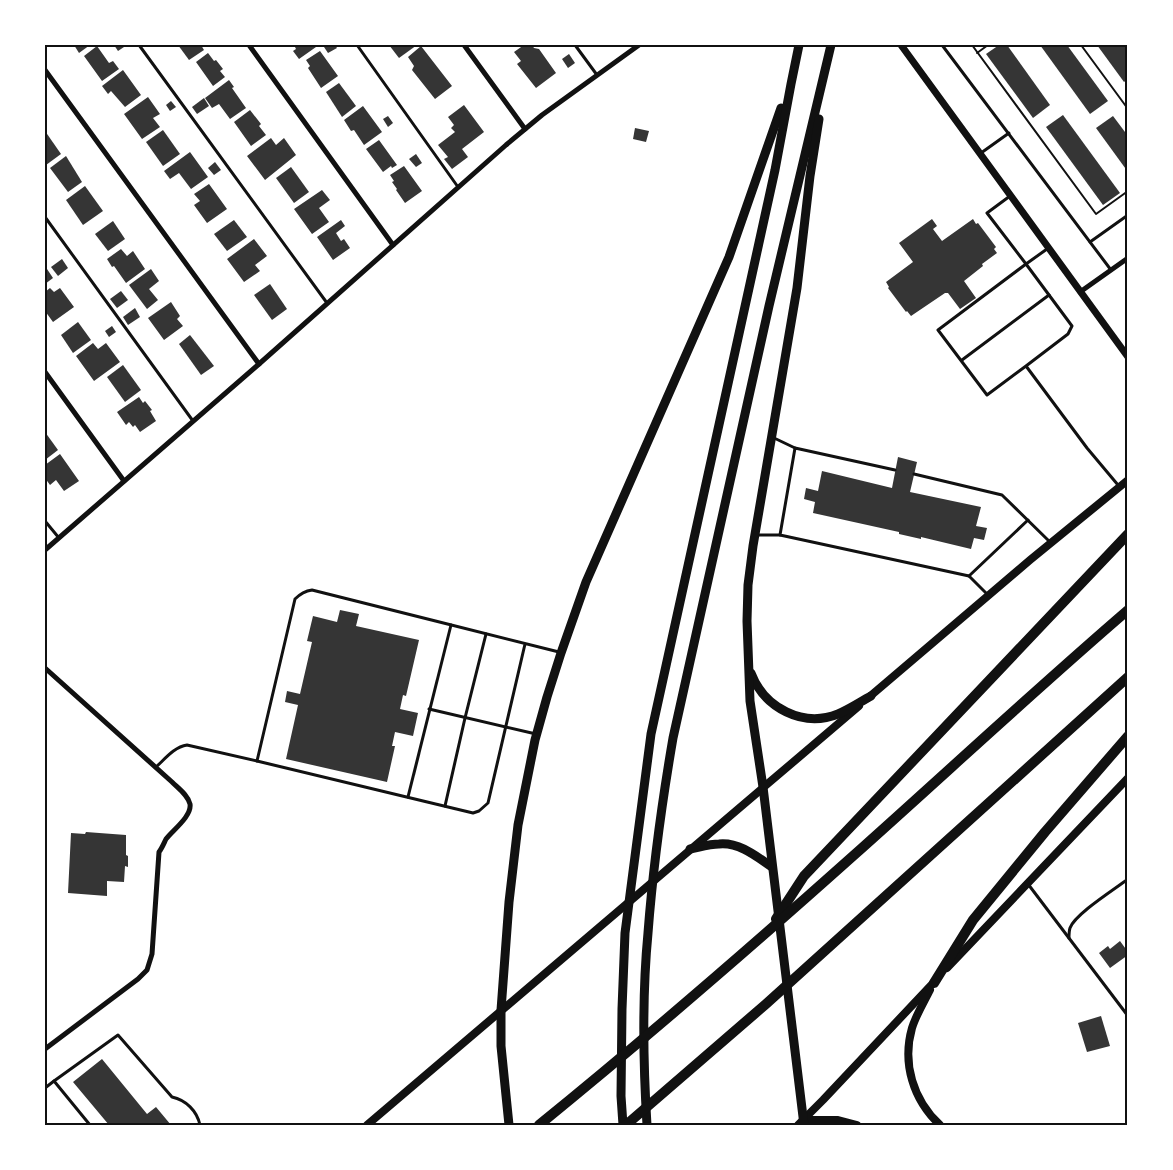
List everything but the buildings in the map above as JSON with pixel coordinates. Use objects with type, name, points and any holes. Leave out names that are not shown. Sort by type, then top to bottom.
[{"type":"highway","points":[[625,1125],[621,1096],[625,933],[651,734],[800,45]]},
{"type":"highway","points":[[802,1123],[763,787],[750,701],[747,621],[748,585],[754,535],[797,288],[810,176],[831,45]]},
{"type":"highway","points":[[647,1125],[645,1008],[647,933],[662,804],[673,738],[769,306],[831,45]]},
{"type":"highway","points":[[509,1125],[501,1046],[501,1010],[509,902],[518,825],[537,734],[561,653],[586,582],[729,257],[791,84]]},
{"type":"highway","points":[[768,930],[804,876],[1128,534]]},
{"type":"highway","points":[[539,1125],[678,1010],[1128,610]]},
{"type":"highway","points":[[748,666],[766,698],[776,706],[797,716],[811,718],[838,714],[871,696]]},
{"type":"highway","points":[[625,1125],[774,997],[1128,677]]},
{"type":"highway","points":[[934,983],[973,920],[1128,736]]},
{"type":"highway","points":[[690,849],[720,843],[736,846],[772,867]]},
{"type":"main road","points":[[367,1125],[988,596],[1128,480]]},
{"type":"main road","points":[[802,1123],[1128,778]]},
{"type":"main road","points":[[934,983],[912,1026],[908,1049],[909,1069],[920,1101],[940,1125]]},
{"type":"main road","points":[[802,1123],[838,1120],[857,1125]]},
{"type":"street","points":[[249,45],[393,245]]},
{"type":"street","points":[[464,45],[525,129]]},
{"type":"street","points":[[45,550],[525,129],[639,45]]},
{"type":"street","points":[[901,45],[1128,357]]},
{"type":"street","points":[[45,70],[259,364]]},
{"type":"street","points":[[1080,292],[1128,258]]},
{"type":"street","points":[[45,372],[124,481]]},
{"type":"street","points":[[45,668],[156,767],[185,794],[190,803],[189,811],[166,839],[159,852],[153,954],[147,970],[45,1049]]},
{"type":"lane","points":[[139,45],[327,304]]},
{"type":"lane","points":[[357,45],[458,188]]},
{"type":"lane","points":[[575,45],[597,75]]},
{"type":"lane","points":[[942,45],[1111,270]]},
{"type":"lane","points":[[980,154],[1009,133]]},
{"type":"lane","points":[[1010,196],[987,213],[1026,264],[1072,326],[1068,334],[987,395],[938,330],[1026,264],[1048,248]]},
{"type":"lane","points":[[1090,242],[1128,215]]},
{"type":"lane","points":[[45,217],[193,421]]},
{"type":"lane","points":[[961,360],[1049,295]]},
{"type":"lane","points":[[1026,366],[1119,487]]},
{"type":"lane","points":[[771,436],[795,448],[896,470]]},
{"type":"lane","points":[[780,535],[795,448]]},
{"type":"lane","points":[[914,474],[1002,495],[1051,543]]},
{"type":"lane","points":[[969,576],[1028,520]]},
{"type":"lane","points":[[45,521],[58,538]]},
{"type":"lane","points":[[754,535],[780,535],[969,576],[988,596]]},
{"type":"lane","points":[[257,761],[295,599],[306,591],[312,590],[561,653]]},
{"type":"lane","points":[[408,797],[451,625]]},
{"type":"lane","points":[[445,806],[486,634]]},
{"type":"lane","points":[[156,767],[175,750],[187,745],[473,813],[488,803],[525,644]]},
{"type":"lane","points":[[429,710],[537,734]]},
{"type":"lane","points":[[1069,938],[1070,928],[1074,922],[1128,879]]},
{"type":"lane","points":[[1028,884],[1128,1016]]},
{"type":"lane","points":[[45,1088],[118,1035],[172,1097],[180,1098],[192,1108],[200,1125]]},
{"type":"lane","points":[[54,1081],[90,1125]]},
{"type":"path","points":[[972,45],[1096,214],[1128,191]]},
{"type":"path","points":[[977,53],[988,45]]},
{"type":"path","points":[[1081,45],[1128,109]]}]
